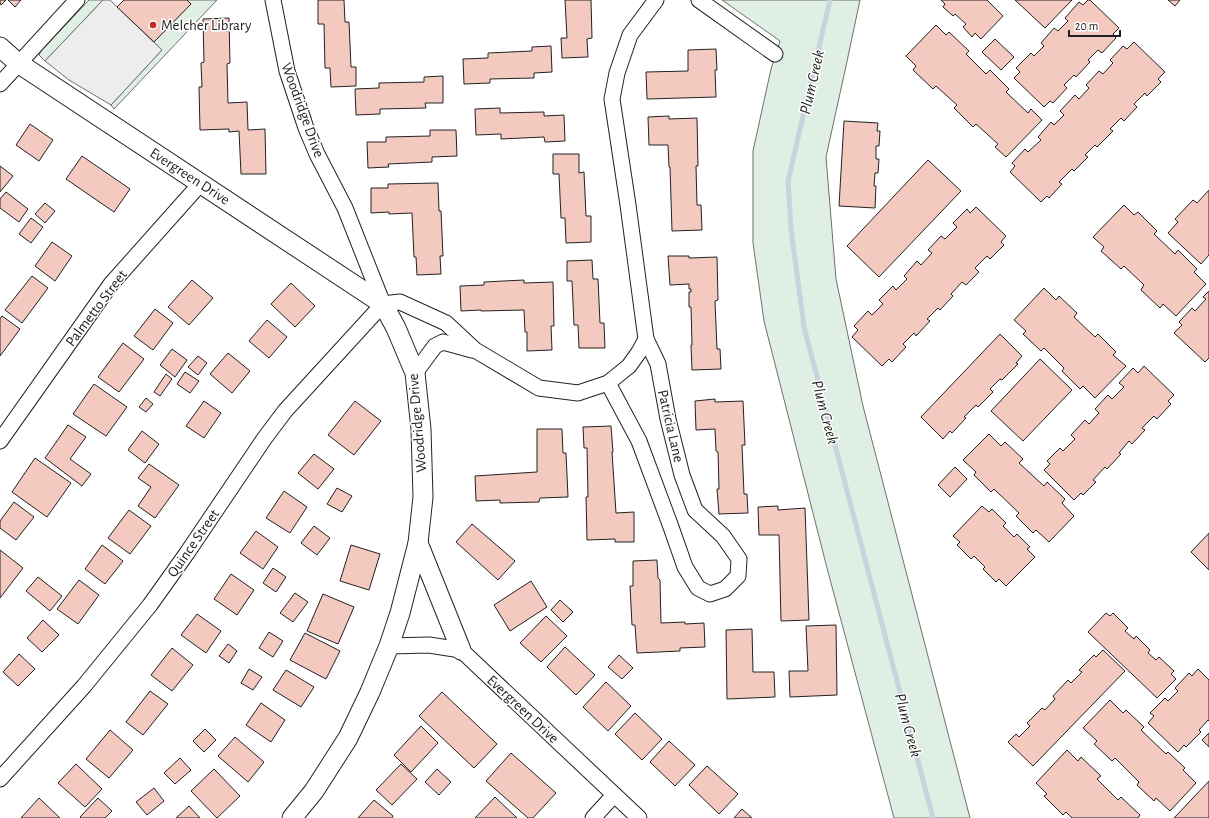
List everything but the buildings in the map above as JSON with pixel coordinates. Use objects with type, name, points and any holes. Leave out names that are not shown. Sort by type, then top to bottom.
[{"type":"street","points":[[0,84],[77,0]]},
{"type":"street","name":"Woodridge Drive","points":[[273,0],[287,71],[306,128],[317,154],[345,208],[382,304],[396,328],[415,373],[420,429],[423,497],[418,543],[400,613],[389,646],[370,692],[348,738],[314,791],[292,818]]},
{"type":"street","name":"Patricia Lane","points":[[608,383],[639,441],[685,567],[698,588],[710,594],[725,589],[738,576],[739,559],[723,536],[696,510],[682,475],[668,419],[658,364],[646,339],[612,99],[617,73],[630,35],[656,0]]},
{"type":"street","points":[[699,0],[775,54]]},
{"type":"street","name":"Evergreen Drive","points":[[0,47],[18,63],[382,304]]},
{"type":"street","name":"Palmetto Street","points":[[0,441],[111,284],[201,183]]},
{"type":"street","points":[[382,304],[400,302],[446,323],[475,350],[539,388],[578,393],[608,383],[629,366],[646,339]]},
{"type":"street","name":"Quince Street","points":[[0,779],[84,686],[150,605],[264,439],[285,411],[382,304]]},
{"type":"street","points":[[415,373],[435,346],[443,342],[475,350]]},
{"type":"street","points":[[418,543],[461,650]]},
{"type":"street","points":[[389,646],[429,645],[461,650]]},
{"type":"street","name":"Evergreen Drive","points":[[461,650],[639,818]]},
{"type":"street","points":[[593,818],[614,795]]},
{"type":"green space","points":[[89,0],[103,0],[45,61],[39,55],[41,51]]},
{"type":"green space","points":[[187,0],[217,0],[114,109],[111,105],[162,50],[154,42],[190,4]]},
{"type":"green space","points":[[722,0],[860,0],[826,157],[836,279],[863,406],[970,818],[894,818],[827,568],[764,321],[753,243],[753,151],[771,69],[780,41]]},
{"type":"shaded area","points":[[103,0],[110,0],[162,50],[111,105],[69,80],[45,61]]},
{"type":"waterway","name":"Plum Creek","points":[[830,0],[788,181],[791,229],[804,327],[933,818]]},
{"type":"place","name":"Melcher Library","points":[[153,25]]}]
